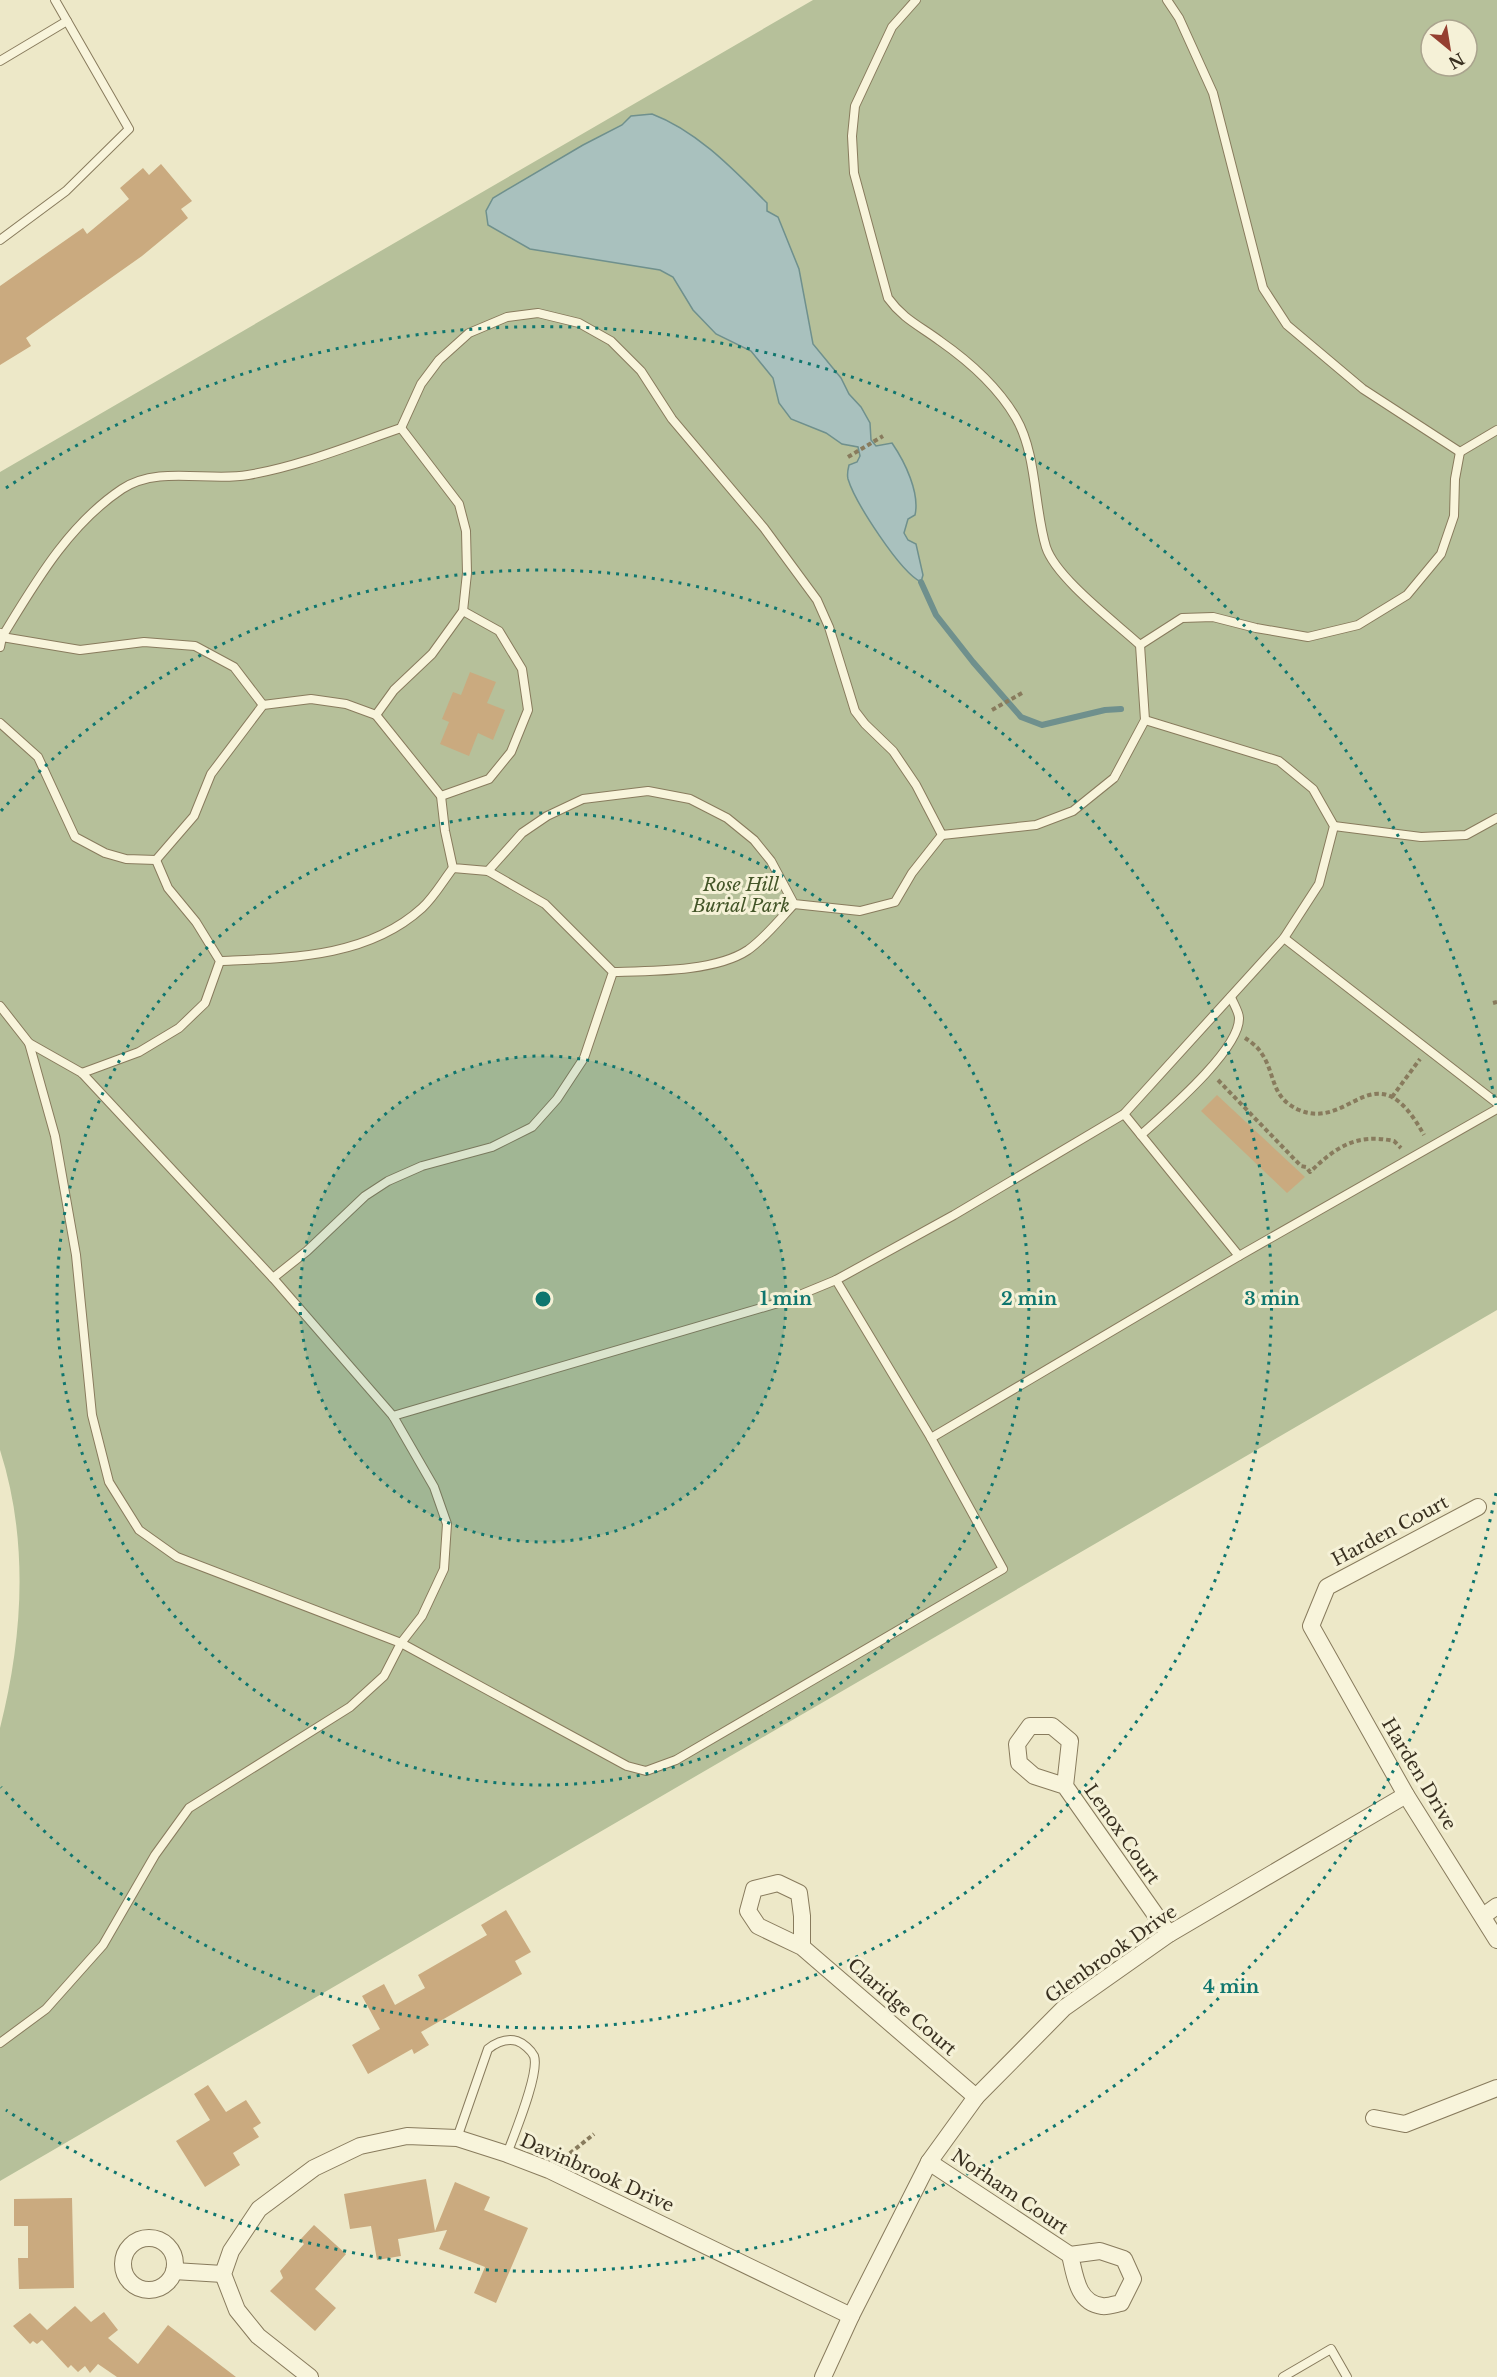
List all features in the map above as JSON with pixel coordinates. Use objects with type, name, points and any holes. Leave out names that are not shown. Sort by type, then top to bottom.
[{"type":"street","name":"Harden Court","points":[[1311,1626],[1327,1587],[1478,1507]]},
{"type":"street","name":"Harden Drive","points":[[1311,1626],[1406,1795],[1490,1911],[1497,1940]]},
{"type":"street","name":"Lenox Court","points":[[1065,1786],[1169,1934]]},
{"type":"street","name":"Glenbrook Drive","points":[[823,2377],[851,2316],[929,2162],[976,2097],[1064,2008],[1169,1934],[1406,1795]]},
{"type":"street","name":"Claridge Court","points":[[802,1947],[976,2097]]},
{"type":"street","points":[[1374,2118],[1405,2124],[1497,2088]]},
{"type":"street","name":"Davinbrook Drive","points":[[223,2274],[231,2251],[260,2209],[314,2168],[360,2146],[407,2136],[457,2138],[549,2170],[851,2316]]},
{"type":"street","name":"Norham Court","points":[[929,2162],[1070,2255]]},
{"type":"street","points":[[174,2271],[223,2274],[237,2310],[258,2336],[310,2377]]},
{"type":"lane","points":[[0,240],[66,191],[129,129],[55,0]]},
{"type":"lane","points":[[794,904],[860,911],[895,902],[912,873],[942,836],[1036,825],[1073,811],[1114,778],[1145,720],[1140,645],[1065,576],[1047,549],[1029,454],[1017,420],[987,379],[941,341],[899,313],[888,298],[854,174],[852,136],[855,106],[892,27],[916,0]]},
{"type":"lane","points":[[1167,0],[1179,18],[1213,93],[1263,288],[1281,316],[1287,325],[1363,389],[1460,452]]},
{"type":"lane","points":[[0,61],[67,21]]},
{"type":"lane","points":[[0,647],[1,635],[36,582],[74,531],[124,488],[150,478],[246,475],[308,460],[401,428],[421,384],[439,360],[469,333],[507,317],[537,313],[579,323],[612,341],[641,371],[672,419],[764,528],[816,600],[829,627],[855,711],[893,751],[916,785],[942,836]]},
{"type":"lane","points":[[376,716],[394,690],[432,654],[463,611],[467,573],[466,531],[459,504],[401,428]]},
{"type":"lane","points":[[1140,645],[1182,618],[1213,617],[1256,628],[1308,637],[1358,625],[1407,595],[1441,554],[1454,516],[1455,478],[1460,452],[1497,430]]},
{"type":"lane","points":[[441,796],[489,779],[511,752],[528,710],[522,669],[499,631],[463,611]]},
{"type":"lane","points":[[1,635],[80,650],[144,642],[195,646],[234,667],[263,705]]},
{"type":"lane","points":[[156,860],[194,816],[211,774],[263,705],[311,699],[346,704],[376,716],[441,796],[445,831],[453,868],[422,908],[390,931],[342,949],[301,958],[220,961]]},
{"type":"lane","points":[[393,1416],[785,1301],[836,1280],[954,1215],[1124,1114],[1284,939],[1319,884],[1334,826],[1313,789],[1279,761],[1145,720]]},
{"type":"lane","points":[[0,723],[38,757],[75,837],[105,854],[126,859],[156,860]]},
{"type":"lane","points":[[488,871],[522,833],[547,816],[583,799],[648,791],[690,799],[727,818],[754,840],[771,861],[794,904]]},
{"type":"lane","points":[[1334,826],[1422,837],[1466,835],[1497,818]]},
{"type":"lane","points":[[156,860],[168,888],[196,922],[220,961]]},
{"type":"lane","points":[[453,868],[488,871],[545,904],[613,972],[667,971],[725,961],[749,949],[794,904]]},
{"type":"lane","points":[[1284,939],[1497,1102]]},
{"type":"lane","points":[[82,1073],[139,1052],[179,1028],[205,1003],[220,961]]},
{"type":"lane","points":[[273,1278],[308,1251],[365,1196],[388,1181],[422,1166],[492,1147],[532,1127],[557,1099],[584,1058],[613,972]]},
{"type":"lane","points":[[1141,1135],[1209,1071],[1236,1033],[1240,1018],[1231,997]]},
{"type":"lane","points":[[0,1006],[29,1043],[82,1073],[273,1278],[393,1416],[434,1487],[447,1524],[444,1569],[422,1617],[400,1643],[384,1676],[350,1707],[189,1808],[155,1855],[103,1945],[46,2008],[0,2043]]},
{"type":"lane","points":[[29,1043],[55,1136],[76,1255],[92,1415],[109,1482],[139,1530],[177,1557],[400,1643],[627,1766],[646,1771],[676,1760],[1003,1569],[931,1438],[836,1280]]},
{"type":"lane","points":[[931,1438],[1239,1256],[1497,1108]]},
{"type":"lane","points":[[1124,1114],[1239,1256]]},
{"type":"lane","points":[[457,2138],[488,2049],[509,2038],[522,2043],[534,2056],[534,2076],[507,2154]]},
{"type":"lane","points":[[1283,2377],[1331,2349],[1347,2377]]},
{"type":"path","points":[[848,457],[883,436]]},
{"type":"path","points":[[992,710],[1022,693]]},
{"type":"path","points":[[1236,1033],[1261,1052],[1276,1090],[1284,1100],[1297,1109],[1322,1114],[1338,1110],[1364,1096],[1373,1094],[1392,1097],[1412,1116],[1430,1146]]},
{"type":"path","points":[[1392,1097],[1427,1048]]},
{"type":"path","points":[[1209,1071],[1301,1166],[1310,1172],[1336,1149],[1364,1139],[1394,1141],[1408,1159]]},
{"type":"path","points":[[578,2147],[594,2134]]},
{"type":"green space","name":"Rose Hill Burial Park","points":[[813,0],[1497,0],[1497,1310],[0,2181],[0,1728],[14,1659],[20,1589],[15,1519],[0,1450],[0,472]]},
{"type":"water","points":[[652,114],[684,130],[714,152],[767,203],[767,211],[778,217],[799,269],[813,344],[861,407],[870,423],[871,440],[876,446],[892,443],[910,478],[916,506],[915,515],[908,519],[904,533],[908,540],[916,544],[923,575],[921,582],[912,576],[891,551],[852,490],[848,470],[849,465],[857,462],[860,456],[858,447],[842,444],[826,433],[791,419],[779,403],[773,378],[751,351],[716,334],[693,310],[673,277],[660,270],[530,249],[488,225],[486,211],[493,198],[583,145],[622,125],[631,116]]},
{"type":"building","points":[[161,164],[192,201],[181,209],[188,218],[142,256],[26,338],[31,346],[0,365],[0,286],[83,228],[87,234],[129,199],[120,188],[143,168],[149,175]]},
{"type":"building","points":[[470,672],[496,682],[487,703],[505,710],[493,740],[478,733],[469,756],[440,744],[449,722],[442,719],[453,692],[461,695]]},
{"type":"building","points":[[1217,1095],[1305,1177],[1287,1193],[1201,1111]]},
{"type":"building","points":[[506,1910],[531,1952],[515,1961],[522,1974],[421,2032],[429,2045],[414,2054],[412,2049],[368,2074],[352,2045],[380,2029],[362,1996],[384,1984],[395,2005],[425,1988],[418,1975],[487,1935],[481,1925]]},
{"type":"building","points":[[208,2085],[226,2112],[246,2100],[261,2123],[253,2128],[259,2137],[233,2153],[240,2165],[205,2187],[176,2141],[210,2120],[194,2094]]},
{"type":"building","points":[[426,2179],[435,2231],[455,2182],[490,2197],[484,2210],[528,2228],[496,2303],[474,2293],[485,2267],[439,2249],[447,2230],[398,2239],[401,2256],[377,2260],[371,2226],[350,2229],[344,2194]]},
{"type":"building","points":[[72,2198],[74,2288],[19,2289],[18,2258],[28,2258],[28,2226],[14,2226],[14,2199]]},
{"type":"building","points":[[314,2225],[346,2254],[315,2289],[336,2308],[315,2331],[270,2291],[283,2278],[280,2271],[304,2244],[300,2240]]},
{"type":"building","points":[[75,2306],[91,2322],[104,2312],[118,2330],[108,2338],[138,2364],[168,2325],[236,2377],[117,2377],[98,2364],[90,2373],[85,2366],[78,2372],[71,2365],[68,2368],[42,2340],[37,2344],[33,2341],[30,2344],[13,2326],[30,2313],[47,2330]]},
{"type":"waterway","points":[[921,582],[936,615],[1021,717],[1042,725],[1105,710],[1121,709]]}]
